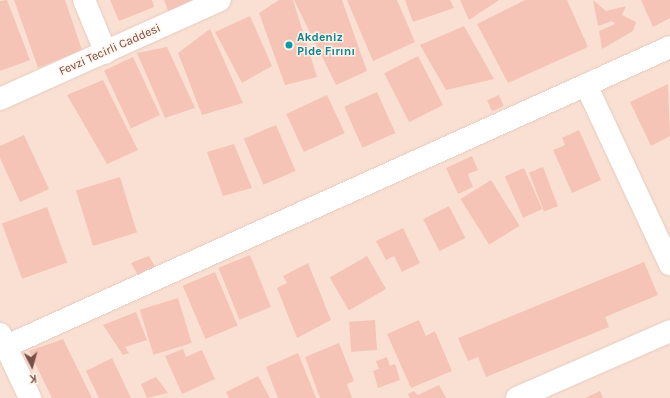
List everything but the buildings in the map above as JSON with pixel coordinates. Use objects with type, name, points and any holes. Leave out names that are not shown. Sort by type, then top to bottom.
[{"type":"street","points":[[84,0],[106,53]]},
{"type":"street","name":"Fevzi Tecirli Caddesi","points":[[0,99],[106,53],[220,0]]},
{"type":"street","points":[[30,398],[2,343],[586,85],[670,46]]},
{"type":"street","points":[[586,85],[670,264]]},
{"type":"street","points":[[517,398],[670,331]]},
{"type":"shaded area","points":[[0,0],[670,0],[670,398],[0,398]]},
{"type":"place","name":"Akdeniz Pide Fırını","points":[[289,45]]}]
